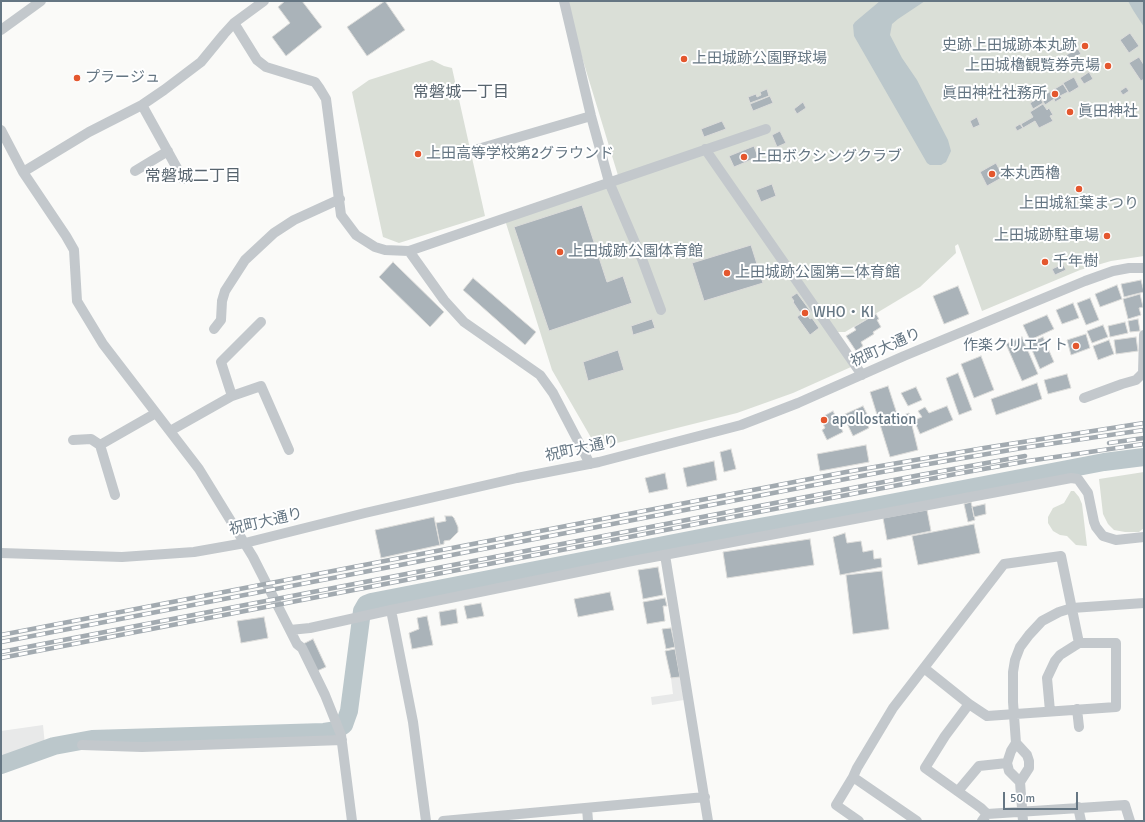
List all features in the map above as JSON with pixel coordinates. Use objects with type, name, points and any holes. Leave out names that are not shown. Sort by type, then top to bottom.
[{"type":"street","points":[[1,30],[42,1]]},
{"type":"street","points":[[23,172],[89,132],[142,105],[164,90],[201,62],[234,24],[264,1]]},
{"type":"street","points":[[564,1],[591,116],[609,182],[642,259],[661,310]]},
{"type":"street","points":[[234,24],[257,60],[266,67],[315,82],[320,89],[326,99],[341,215],[356,235],[375,247],[386,250],[409,251],[766,129]]},
{"type":"street","points":[[142,105],[183,179]]},
{"type":"street","points":[[478,149],[591,116]]},
{"type":"street","points":[[1,130],[23,172],[74,250],[77,301],[103,344],[199,469],[245,543],[297,644],[302,648],[336,720],[341,738],[352,821]]},
{"type":"street","points":[[705,149],[862,375]]},
{"type":"street","points":[[135,171],[168,151]]},
{"type":"street","points":[[214,329],[220,320],[222,301],[225,291],[245,260],[274,233],[294,220],[340,199]]},
{"type":"street","points":[[409,251],[444,300],[464,322],[540,375],[553,393],[590,464]]},
{"type":"street","name":"祝町大通り","points":[[1,553],[122,557],[194,552],[245,543],[380,509],[517,478],[590,464],[741,425],[1099,276],[1129,268],[1144,268]]},
{"type":"street","points":[[232,396],[221,362],[261,322]]},
{"type":"street","points":[[1084,398],[1136,380],[1143,373],[1144,335]]},
{"type":"street","points":[[170,431],[232,396],[261,386],[289,450]]},
{"type":"street","points":[[100,445],[156,413]]},
{"type":"street","points":[[74,440],[91,439],[100,445],[115,495]]},
{"type":"street","points":[[290,630],[368,616],[372,613],[665,555],[1071,478],[1078,479],[1088,493],[1094,522],[1103,536],[1116,540],[1144,538]]},
{"type":"street","points":[[665,555],[708,821]]},
{"type":"street","points":[[859,821],[836,805],[893,708],[1004,564],[1061,556],[1079,643]]},
{"type":"street","points":[[1020,782],[1009,771],[1007,763],[1011,751],[1016,743],[1013,672],[1015,660],[1020,647],[1042,621],[1059,612],[1072,608],[1144,604]]},
{"type":"street","points":[[390,610],[413,722],[426,821]]},
{"type":"street","points":[[924,668],[969,704],[987,716],[1116,707],[1116,643],[1079,643],[1060,655],[1055,661],[1047,678],[1050,711]]},
{"type":"street","points":[[969,704],[944,736],[925,768],[981,808],[984,818],[1023,816],[1078,808],[1125,804],[1130,821]]},
{"type":"street","points":[[1077,709],[1079,727]]},
{"type":"street","points":[[82,745],[142,747],[341,738]]},
{"type":"street","points":[[1016,743],[1027,755],[1029,761],[1028,768],[1020,782],[1023,816]]},
{"type":"street","points":[[958,791],[979,766],[1007,763]]},
{"type":"street","points":[[853,776],[917,821]]},
{"type":"street","points":[[443,821],[705,797]]},
{"type":"street","points":[[587,808],[588,821]]},
{"type":"street","points":[[1078,808],[1081,821]]},
{"type":"shaded area","points":[[566,1],[1144,1],[1144,256],[1111,261],[1080,270],[982,311],[958,244],[955,246],[956,253],[920,287],[845,332],[838,332],[837,330],[851,367],[793,393],[737,413],[597,448],[552,370],[505,220],[620,182]]},
{"type":"shaded area","points":[[880,1],[925,1],[892,24],[890,35],[902,58],[917,80],[948,140],[951,151],[946,162],[941,165],[930,165],[927,163],[854,36],[853,25],[855,22]]},
{"type":"shaded area","points":[[1128,1],[1144,1],[1144,27],[1133,10]]},
{"type":"shaded area","name":"上田高等学校第2グラウンド","points":[[432,60],[452,68],[485,216],[399,243],[383,237],[352,92],[369,80]]},
{"type":"shaded area","points":[[1144,472],[1144,528],[1139,532],[1114,530],[1108,524],[1103,514],[1099,479]]},
{"type":"shaded area","points":[[1071,491],[1074,491],[1082,504],[1087,546],[1076,545],[1067,536],[1060,535],[1053,531],[1048,523],[1048,517],[1053,508],[1064,503]]},
{"type":"shaded area","points":[[680,677],[684,700],[652,705],[651,697],[673,694],[671,678]]},
{"type":"shaded area","points":[[43,725],[45,745],[1,761],[1,731]]},
{"type":"building","points":[[285,1],[302,1],[322,27],[286,56],[272,37],[290,23],[278,7]]},
{"type":"building","points":[[385,1],[405,30],[367,56],[347,27]]},
{"type":"building","points":[[1130,33],[1139,46],[1129,53],[1120,40]]},
{"type":"building","points":[[1078,49],[1081,54],[1068,60],[1066,55]]},
{"type":"building","points":[[1139,57],[1144,65],[1144,79],[1141,81],[1129,63]]},
{"type":"building","points":[[1089,72],[1093,79],[1084,84],[1080,78]]},
{"type":"building","points":[[1074,77],[1079,87],[1069,93],[1063,83]]},
{"type":"building","name":"眞田神社社務所","points":[[1063,84],[1068,92],[1060,96],[1062,98],[1055,102],[1054,99],[1045,105],[1041,97]]},
{"type":"building","points":[[1126,87],[1129,91],[1123,95],[1120,91]]},
{"type":"building","points":[[767,89],[769,96],[750,103],[748,97],[756,94],[757,97],[761,95],[760,92]]},
{"type":"building","points":[[770,96],[773,103],[753,111],[750,104]]},
{"type":"building","points":[[1040,97],[1043,103],[1033,109],[1030,103]]},
{"type":"building","points":[[803,102],[806,108],[797,114],[794,109]]},
{"type":"building","name":"眞田神社","points":[[1043,104],[1047,110],[1049,108],[1053,115],[1050,116],[1053,121],[1039,128],[1035,121],[1023,128],[1021,124],[1033,117],[1030,112]]},
{"type":"building","points":[[977,117],[980,125],[973,128],[970,121]]},
{"type":"building","points":[[722,121],[726,129],[704,137],[701,129]]},
{"type":"building","points":[[1020,124],[1023,128],[1017,131],[1015,127]]},
{"type":"building","points":[[780,131],[786,143],[777,147],[772,135]]},
{"type":"building","name":"上田ボクシングクラブ","points":[[754,146],[758,157],[734,167],[729,156]]},
{"type":"building","name":"本丸西櫓","points":[[996,163],[1003,177],[987,186],[980,172]]},
{"type":"building","points":[[772,184],[776,196],[761,202],[756,190]]},
{"type":"building","name":"上田城跡公園体育館","points":[[582,205],[607,282],[623,276],[632,303],[549,331],[514,227]]},
{"type":"building","name":"上田城跡公園第二体育館","points":[[751,245],[763,283],[704,301],[692,263]]},
{"type":"building","points":[[393,262],[444,312],[430,327],[379,277]]},
{"type":"building","points":[[1063,264],[1066,270],[1055,275],[1052,269]]},
{"type":"building","points":[[473,278],[536,332],[525,345],[463,290]]},
{"type":"building","points":[[1141,280],[1144,292],[1124,297],[1121,284]]},
{"type":"building","points":[[1117,285],[1122,299],[1100,307],[1095,294]]},
{"type":"building","points":[[958,286],[969,314],[944,324],[933,296]]},
{"type":"building","name":"WHO・KI","points":[[797,293],[811,312],[807,315],[810,319],[812,318],[819,328],[810,335],[797,317],[801,314],[791,297]]},
{"type":"building","points":[[1140,294],[1143,307],[1139,308],[1141,315],[1128,319],[1123,299]]},
{"type":"building","points":[[1090,298],[1099,320],[1086,325],[1077,303]]},
{"type":"building","points":[[1073,303],[1079,318],[1062,324],[1056,310]]},
{"type":"building","points":[[876,314],[879,319],[877,320],[881,327],[873,332],[874,334],[861,342],[863,346],[856,351],[846,336],[856,330],[854,327]]},
{"type":"building","points":[[1047,315],[1054,329],[1030,340],[1023,325]]},
{"type":"building","points":[[652,319],[655,328],[633,335],[631,326]]},
{"type":"building","points":[[1138,319],[1140,331],[1130,332],[1128,321]]},
{"type":"building","points":[[1125,322],[1128,333],[1110,337],[1108,326]]},
{"type":"building","points":[[1103,325],[1108,337],[1092,343],[1087,331]]},
{"type":"building","points":[[1086,334],[1090,348],[1071,355],[1067,340]]},
{"type":"building","points":[[1022,337],[1038,374],[1022,381],[1006,344]]},
{"type":"building","points":[[1043,337],[1054,362],[1040,369],[1029,343]]},
{"type":"building","points":[[1136,337],[1138,351],[1116,354],[1114,340]]},
{"type":"building","points":[[1109,340],[1114,354],[1098,360],[1093,346]]},
{"type":"building","points":[[618,350],[624,370],[588,381],[583,362]]},
{"type":"building","points":[[981,356],[994,390],[974,398],[961,364]]},
{"type":"building","points":[[958,373],[972,410],[959,415],[946,378]]},
{"type":"building","points":[[1067,374],[1071,388],[1048,394],[1044,380]]},
{"type":"building","points":[[1037,383],[1042,399],[996,415],[991,399]]},
{"type":"building","points":[[888,386],[898,417],[909,413],[918,450],[890,457],[870,392]]},
{"type":"building","points":[[916,387],[922,400],[908,406],[901,393]]},
{"type":"building","points":[[863,406],[871,422],[867,424],[869,428],[853,436],[843,415]]},
{"type":"building","points":[[947,406],[953,420],[920,434],[914,420],[922,417],[918,411],[925,407],[929,413]]},
{"type":"building","points":[[833,411],[843,432],[827,440],[822,430],[825,428],[820,418]]},
{"type":"building","points":[[866,445],[869,462],[820,471],[817,454]]},
{"type":"building","points":[[731,449],[736,469],[724,472],[720,452]]},
{"type":"building","points":[[714,461],[717,480],[687,487],[683,468]]},
{"type":"building","points":[[665,473],[668,489],[649,493],[645,478]]},
{"type":"building","points":[[971,502],[975,520],[968,522],[964,504]]},
{"type":"building","points":[[985,504],[986,514],[974,517],[972,507]]},
{"type":"building","points":[[927,510],[931,531],[887,540],[883,518]]},
{"type":"building","points":[[445,516],[452,516],[454,518],[458,527],[458,532],[450,540],[444,541],[444,544],[440,545],[436,523],[446,521]]},
{"type":"building","points":[[434,517],[440,545],[381,558],[375,530]]},
{"type":"building","points":[[974,524],[980,553],[918,565],[912,536]]},
{"type":"building","points":[[845,533],[847,543],[861,541],[863,552],[873,550],[874,559],[881,558],[882,567],[840,575],[833,537]]},
{"type":"building","points":[[810,539],[814,565],[727,578],[723,552]]},
{"type":"building","points":[[658,567],[663,595],[643,599],[638,570]]},
{"type":"building","points":[[882,571],[889,629],[853,634],[846,575]]},
{"type":"building","points":[[610,592],[614,610],[578,617],[574,599]]},
{"type":"building","points":[[665,598],[667,606],[663,606],[665,621],[647,624],[643,602]]},
{"type":"building","points":[[481,603],[484,616],[467,619],[464,606]]},
{"type":"building","points":[[456,609],[458,623],[441,626],[439,612]]},
{"type":"building","points":[[427,616],[433,645],[412,649],[409,633],[419,629],[417,618]]},
{"type":"building","points":[[264,617],[268,638],[241,643],[237,621]]},
{"type":"building","points":[[671,628],[675,647],[666,649],[662,629]]},
{"type":"building","points":[[313,639],[326,667],[317,671],[303,644]]},
{"type":"building","points":[[675,649],[680,677],[671,678],[665,651]]},
{"type":"waterway","points":[[1,765],[54,746],[92,739],[324,732],[337,730],[344,725],[349,711],[362,611],[366,604],[371,602],[710,536],[1104,462],[1144,457]]},
{"type":"railway","points":[[1,635],[846,472],[984,448],[1144,423]]},
{"type":"railway","points":[[1,642],[882,472],[1022,448],[1144,430]]},
{"type":"railway","points":[[1109,443],[1144,438]]},
{"type":"railway","points":[[1,658],[956,474],[1028,461],[1144,444]]},
{"type":"railway","points":[[1,652],[1025,456]]},
{"type":"place","name":"史跡上田城跡本丸跡","points":[[1085,46]]},
{"type":"place","name":"上田城跡公園野球場","points":[[684,59]]},
{"type":"place","name":"上田城櫓観覧券売場","points":[[1108,66]]},
{"type":"place","name":"プラージュ","points":[[77,78]]},
{"type":"place","name":"眞田神社社務所","points":[[1055,94]]},
{"type":"place","name":"眞田神社","points":[[1070,112]]},
{"type":"place","name":"上田高等学校第2グラウンド","points":[[418,154]]},
{"type":"place","name":"上田ボクシングクラブ","points":[[744,157]]},
{"type":"place","name":"本丸西櫓","points":[[992,174]]},
{"type":"place","name":"上田城紅葉まつり","points":[[1079,189]]},
{"type":"place","name":"上田城跡駐車場","points":[[1107,236]]},
{"type":"place","name":"上田城跡公園体育館","points":[[560,252]]},
{"type":"place","name":"千年樹","points":[[1045,262]]},
{"type":"place","name":"上田城跡公園第二体育館","points":[[727,273]]},
{"type":"place","name":"WHO・KI","points":[[805,313]]},
{"type":"place","name":"作楽クリエイト","points":[[1076,346]]},
{"type":"place","name":"apollostation","points":[[824,420]]},
{"type":"district","name":"常磐城一丁目","points":[[461,93]]},
{"type":"district","name":"常磐城二丁目","points":[[193,177]]}]
